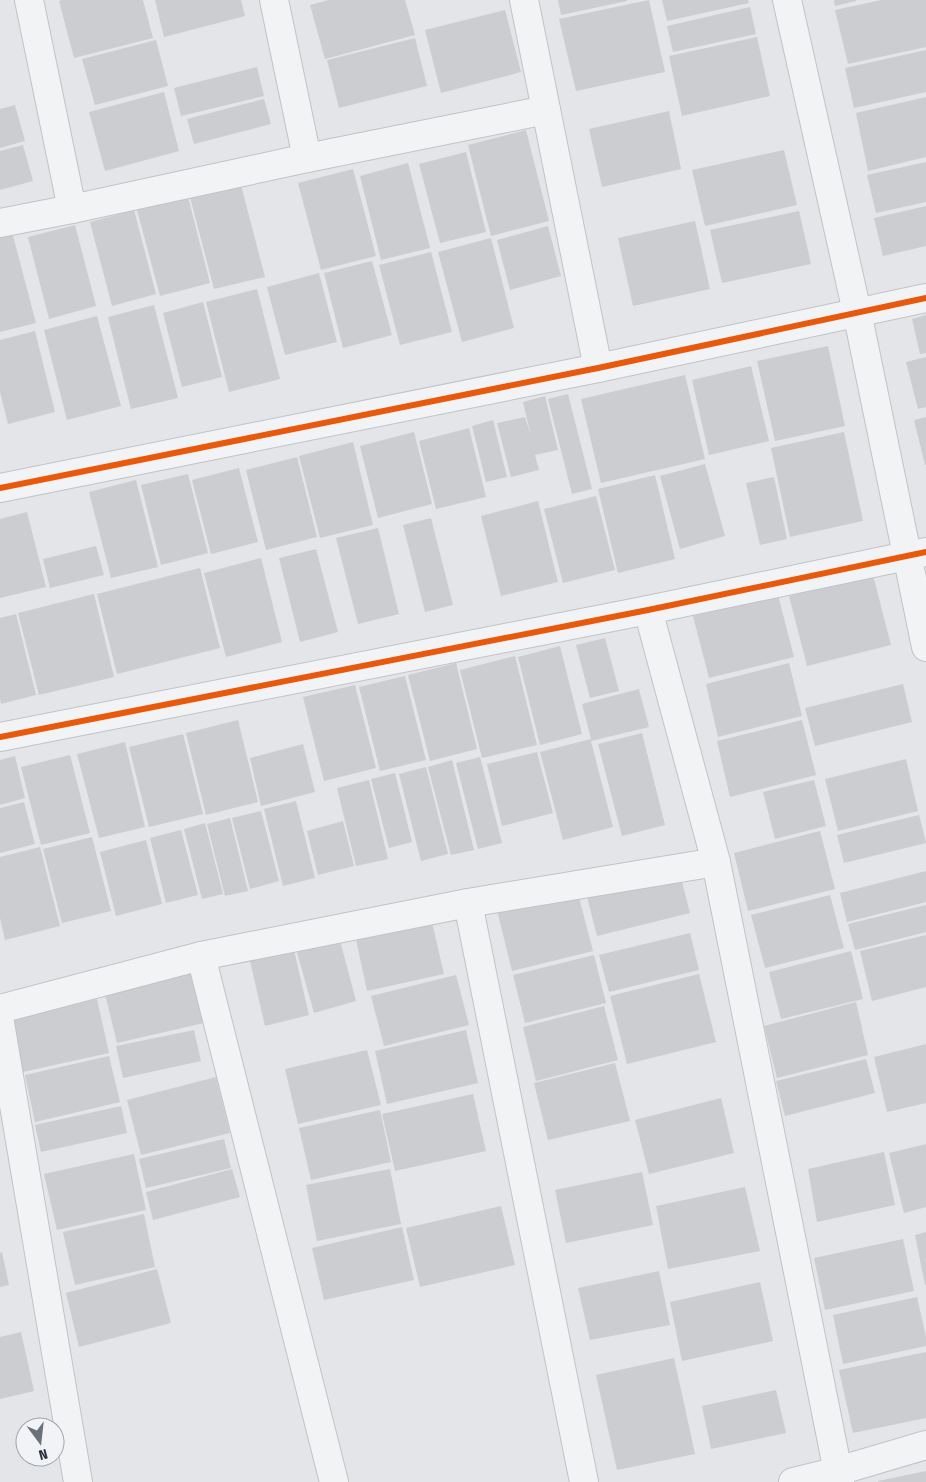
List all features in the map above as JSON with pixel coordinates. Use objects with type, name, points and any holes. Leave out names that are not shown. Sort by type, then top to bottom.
[{"type":"street","points":[[29,0],[72,209]]},
{"type":"street","points":[[274,0],[307,158]]},
{"type":"street","points":[[524,0],[598,368]]},
{"type":"street","points":[[787,0],[857,312],[917,554],[926,647]]},
{"type":"street","points":[[0,223],[546,110]]},
{"type":"street","points":[[0,488],[598,368],[926,298]]},
{"type":"street","points":[[0,737],[648,610],[917,554]]},
{"type":"street","points":[[648,610],[716,862],[839,1476]]},
{"type":"street","points":[[0,1009],[201,956],[468,903],[716,862]]},
{"type":"street","points":[[468,903],[584,1482]]},
{"type":"street","points":[[201,956],[334,1482]]},
{"type":"street","points":[[0,1023],[78,1482]]},
{"type":"street","points":[[793,1482],[839,1476],[926,1445]]},
{"type":"building","points":[[143,0],[153,38],[74,58],[59,1]]},
{"type":"building","points":[[155,0],[241,0],[245,16],[164,37]]},
{"type":"building","points":[[329,0],[405,0],[415,35],[325,59],[310,5]]},
{"type":"building","points":[[558,0],[627,0],[627,1],[561,15]]},
{"type":"building","points":[[649,0],[665,72],[576,91],[559,19]]},
{"type":"building","points":[[662,0],[748,0],[749,3],[667,21]]},
{"type":"building","points":[[834,0],[856,0],[856,1],[835,6]]},
{"type":"building","points":[[881,0],[926,0],[926,47],[848,64],[835,10]]},
{"type":"building","points":[[750,7],[756,34],[673,52],[667,26]]},
{"type":"building","points":[[505,10],[521,72],[441,93],[425,30]]},
{"type":"building","points":[[757,37],[770,96],[682,116],[669,56]]},
{"type":"building","points":[[415,38],[427,86],[339,108],[327,60]]},
{"type":"building","points":[[156,40],[168,86],[95,105],[82,59]]},
{"type":"building","points":[[926,50],[926,92],[854,108],[845,68]]},
{"type":"building","points":[[257,67],[264,96],[181,116],[174,88]]},
{"type":"building","points":[[164,92],[179,151],[105,171],[89,112]]},
{"type":"building","points":[[926,97],[926,157],[868,171],[856,113]]},
{"type":"building","points":[[264,99],[271,124],[194,144],[187,119]]},
{"type":"building","points":[[15,105],[25,141],[0,148],[0,109]]},
{"type":"building","points":[[669,111],[681,169],[602,187],[589,129]]},
{"type":"building","points":[[526,130],[549,221],[491,236],[468,145]]},
{"type":"building","points":[[23,145],[33,181],[0,190],[0,151]]},
{"type":"building","points":[[784,150],[797,205],[705,226],[692,170]]},
{"type":"building","points":[[466,152],[486,232],[440,243],[419,164]]},
{"type":"building","points":[[926,162],[926,202],[876,213],[867,175]]},
{"type":"building","points":[[408,163],[430,248],[381,260],[360,176]]},
{"type":"building","points":[[353,169],[376,256],[321,270],[298,183]]},
{"type":"building","points":[[241,185],[265,277],[214,289],[190,197]]},
{"type":"building","points":[[188,197],[210,283],[160,296],[137,210]]},
{"type":"building","points":[[926,206],[926,246],[883,256],[874,218]]},
{"type":"building","points":[[134,210],[156,294],[112,306],[90,222]]},
{"type":"building","points":[[799,211],[811,264],[722,283],[710,230]]},
{"type":"building","points":[[695,221],[710,289],[633,306],[618,238]]},
{"type":"building","points":[[75,225],[96,306],[49,319],[28,237]]},
{"type":"building","points":[[548,226],[561,276],[510,290],[497,240]]},
{"type":"building","points":[[12,232],[36,323],[0,332],[0,235]]},
{"type":"building","points":[[491,238],[514,328],[462,342],[438,252]]},
{"type":"building","points":[[431,252],[452,332],[400,345],[379,265]]},
{"type":"building","points":[[372,261],[392,335],[343,348],[324,273]]},
{"type":"building","points":[[319,273],[337,342],[285,355],[267,287]]},
{"type":"building","points":[[257,289],[280,379],[229,392],[206,302]]},
{"type":"building","points":[[203,302],[222,377],[182,387],[163,313]]},
{"type":"building","points":[[154,305],[178,398],[131,409],[108,317]]},
{"type":"building","points":[[926,315],[926,353],[920,354],[912,319]]},
{"type":"building","points":[[97,316],[121,406],[67,420],[44,330]]},
{"type":"building","points":[[35,331],[55,412],[8,424],[0,392],[0,340]]},
{"type":"building","points":[[828,346],[845,426],[775,441],[757,361]]},
{"type":"building","points":[[926,357],[926,407],[918,409],[906,362]]},
{"type":"building","points":[[751,366],[769,441],[709,455],[692,380]]},
{"type":"building","points":[[685,375],[705,459],[601,483],[581,399]]},
{"type":"building","points":[[568,394],[592,489],[572,494],[548,399]]},
{"type":"building","points":[[545,396],[558,450],[535,455],[539,470],[511,477],[497,423],[525,417],[531,436],[523,402]]},
{"type":"building","points":[[926,417],[926,465],[925,465],[914,420]]},
{"type":"building","points":[[493,420],[507,477],[486,482],[472,426]]},
{"type":"building","points":[[469,428],[486,497],[436,509],[419,441]]},
{"type":"building","points":[[414,432],[432,504],[378,518],[360,446]]},
{"type":"building","points":[[844,432],[863,521],[790,537],[771,448]]},
{"type":"building","points":[[353,442],[373,525],[320,538],[299,456]]},
{"type":"building","points":[[297,457],[317,537],[266,550],[246,470]]},
{"type":"building","points":[[705,464],[725,536],[680,549],[660,476]]},
{"type":"building","points":[[239,468],[258,542],[211,554],[192,480]]},
{"type":"building","points":[[188,474],[208,553],[161,565],[141,485]]},
{"type":"building","points":[[655,475],[675,559],[618,573],[598,489]]},
{"type":"building","points":[[774,477],[787,539],[760,545],[746,483]]},
{"type":"building","points":[[136,480],[158,567],[111,578],[89,492]]},
{"type":"building","points":[[596,496],[615,570],[563,583],[544,509]]},
{"type":"building","points":[[538,501],[558,582],[501,596],[481,516]]},
{"type":"building","points":[[27,512],[46,587],[0,598],[0,519]]},
{"type":"building","points":[[431,518],[453,605],[425,612],[403,525]]},
{"type":"building","points":[[378,528],[399,614],[358,624],[336,538]]},
{"type":"building","points":[[96,546],[104,575],[50,588],[43,559]]},
{"type":"building","points":[[316,549],[338,632],[300,642],[279,558]]},
{"type":"building","points":[[261,558],[282,642],[226,657],[204,573]]},
{"type":"building","points":[[200,568],[220,648],[117,674],[97,594]]},
{"type":"building","points":[[873,575],[891,645],[807,666],[789,596]]},
{"type":"building","points":[[94,594],[114,677],[39,695],[18,613]]},
{"type":"building","points":[[778,595],[794,657],[709,678],[693,616]]},
{"type":"building","points":[[16,614],[36,695],[1,704],[0,618]]},
{"type":"building","points":[[605,638],[619,691],[590,698],[576,645]]},
{"type":"building","points":[[560,646],[582,734],[540,745],[518,657]]},
{"type":"building","points":[[515,656],[537,745],[482,758],[460,670]]},
{"type":"building","points":[[456,663],[477,749],[430,761],[408,675]]},
{"type":"building","points":[[789,663],[802,716],[718,737],[706,684]]},
{"type":"building","points":[[405,676],[426,760],[380,771],[359,687]]},
{"type":"building","points":[[903,684],[912,722],[815,746],[805,708]]},
{"type":"building","points":[[355,685],[376,768],[324,781],[303,697]]},
{"type":"building","points":[[639,689],[649,727],[591,741],[613,827],[563,840],[540,752],[591,739],[582,704]]},
{"type":"building","points":[[238,720],[258,802],[206,815],[186,733]]},
{"type":"building","points":[[802,720],[816,775],[730,797],[717,741]]},
{"type":"building","points":[[642,733],[665,825],[622,836],[598,744]]},
{"type":"building","points":[[183,734],[203,814],[149,827],[129,747]]},
{"type":"building","points":[[125,742],[145,827],[99,838],[77,754]]},
{"type":"building","points":[[303,744],[315,792],[261,806],[250,758]]},
{"type":"building","points":[[537,752],[553,813],[502,826],[487,764]]},
{"type":"building","points":[[70,755],[90,833],[41,845],[21,767]]},
{"type":"building","points":[[15,756],[25,798],[0,805],[0,760]]},
{"type":"building","points":[[480,757],[502,843],[478,849],[456,763]]},
{"type":"building","points":[[906,759],[918,811],[838,831],[825,779]]},
{"type":"building","points":[[452,760],[474,850],[451,855],[428,767]]},
{"type":"building","points":[[426,767],[448,854],[421,861],[399,774]]},
{"type":"building","points":[[395,773],[412,842],[389,848],[371,779]]},
{"type":"building","points":[[369,780],[388,859],[356,866],[337,788]]},
{"type":"building","points":[[814,780],[826,826],[775,839],[763,792]]},
{"type":"building","points":[[296,801],[315,878],[283,886],[264,809]]},
{"type":"building","points":[[24,802],[35,844],[0,853],[0,808]]},
{"type":"building","points":[[261,811],[279,881],[250,889],[232,818]]},
{"type":"building","points":[[919,815],[926,843],[844,863],[837,835]]},
{"type":"building","points":[[230,818],[248,891],[225,896],[207,824]]},
{"type":"building","points":[[343,821],[354,866],[318,875],[307,831]]},
{"type":"building","points":[[205,823],[223,894],[202,899],[184,829]]},
{"type":"building","points":[[181,830],[198,895],[166,903],[150,838]]},
{"type":"building","points":[[820,831],[835,889],[748,911],[734,853]]},
{"type":"building","points":[[92,837],[111,911],[62,923],[43,849]]},
{"type":"building","points":[[146,840],[162,904],[116,916],[100,852]]},
{"type":"building","points":[[40,847],[60,926],[5,940],[0,918],[0,857]]},
{"type":"building","points":[[679,870],[690,913],[597,936],[586,893]]},
{"type":"building","points":[[926,871],[926,902],[847,922],[840,893]]},
{"type":"building","points":[[576,886],[593,951],[512,971],[496,906]]},
{"type":"building","points":[[830,895],[844,948],[765,968],[751,915]]},
{"type":"building","points":[[926,905],[926,932],[855,950],[848,924]]},
{"type":"building","points":[[431,918],[444,974],[367,991],[355,935]]},
{"type":"building","points":[[338,933],[356,1001],[314,1013],[295,945]]},
{"type":"building","points":[[690,933],[699,970],[609,992],[599,955]]},
{"type":"building","points":[[926,935],[926,987],[872,1001],[860,951]]},
{"type":"building","points":[[294,950],[309,1015],[265,1026],[250,961]]},
{"type":"building","points":[[851,951],[863,999],[781,1019],[769,972]]},
{"type":"building","points":[[594,955],[606,1003],[525,1023],[513,975]]},
{"type":"building","points":[[191,969],[204,1023],[117,1043],[104,990]]},
{"type":"building","points":[[699,974],[716,1042],[627,1064],[610,996]]},
{"type":"building","points":[[456,975],[469,1025],[384,1046],[371,996]]},
{"type":"building","points":[[97,999],[109,1053],[23,1072],[11,1020]]},
{"type":"building","points":[[856,1002],[868,1055],[777,1078],[764,1026]]},
{"type":"building","points":[[604,1006],[618,1060],[536,1081],[523,1027]]},
{"type":"building","points":[[194,1030],[201,1061],[123,1078],[116,1046]]},
{"type":"building","points":[[466,1030],[478,1083],[387,1104],[375,1051]]},
{"type":"building","points":[[926,1044],[926,1103],[887,1112],[874,1057]]},
{"type":"building","points":[[367,1050],[381,1105],[298,1124],[285,1069]]},
{"type":"building","points":[[109,1056],[120,1102],[35,1122],[25,1075]]},
{"type":"building","points":[[866,1059],[875,1093],[785,1116],[776,1081]]},
{"type":"building","points":[[615,1063],[630,1121],[548,1140],[534,1083]]},
{"type":"building","points":[[216,1077],[230,1133],[141,1155],[127,1100]]},
{"type":"building","points":[[473,1094],[486,1151],[395,1171],[382,1114]]},
{"type":"building","points":[[721,1098],[734,1153],[649,1174],[635,1120]]},
{"type":"building","points":[[121,1106],[127,1133],[41,1152],[35,1125]]},
{"type":"building","points":[[380,1110],[391,1162],[311,1180],[299,1128]]},
{"type":"building","points":[[224,1139],[231,1168],[146,1188],[139,1159]]},
{"type":"building","points":[[926,1144],[926,1207],[904,1213],[889,1153]]},
{"type":"building","points":[[884,1152],[895,1205],[817,1222],[808,1169]]},
{"type":"building","points":[[134,1154],[146,1210],[57,1230],[44,1174]]},
{"type":"building","points":[[232,1169],[240,1197],[153,1220],[146,1192]]},
{"type":"building","points":[[390,1169],[401,1224],[317,1241],[306,1185]]},
{"type":"building","points":[[642,1172],[653,1225],[566,1243],[555,1190]]},
{"type":"building","points":[[745,1187],[760,1251],[668,1269],[656,1206]]},
{"type":"building","points":[[501,1206],[515,1265],[420,1287],[406,1228]]},
{"type":"building","points":[[144,1214],[155,1267],[75,1285],[63,1232]]},
{"type":"building","points":[[402,1227],[414,1280],[324,1300],[312,1248]]},
{"type":"building","points":[[926,1232],[926,1285],[925,1285],[915,1235]]},
{"type":"building","points":[[903,1239],[914,1291],[825,1310],[814,1258]]},
{"type":"building","points":[[2,1252],[9,1285],[0,1287],[0,1253]]},
{"type":"building","points":[[157,1269],[171,1323],[79,1347],[66,1293]]},
{"type":"building","points":[[659,1271],[670,1325],[590,1340],[578,1288]]},
{"type":"building","points":[[760,1282],[773,1341],[682,1361],[670,1302]]},
{"type":"building","points":[[917,1297],[926,1337],[926,1346],[843,1364],[833,1315]]},
{"type":"building","points":[[21,1332],[34,1391],[0,1399],[0,1337]]},
{"type":"building","points":[[926,1352],[926,1418],[853,1433],[839,1370]]},
{"type":"building","points":[[674,1358],[695,1454],[617,1470],[596,1375]]},
{"type":"building","points":[[776,1390],[786,1433],[711,1449],[702,1406]]},
{"type":"building","points":[[926,1471],[926,1482],[878,1482],[878,1481]]},
{"type":"cycle path","points":[[0,488],[598,368],[926,298]]},
{"type":"cycle path","points":[[0,737],[648,610],[926,552]]}]
